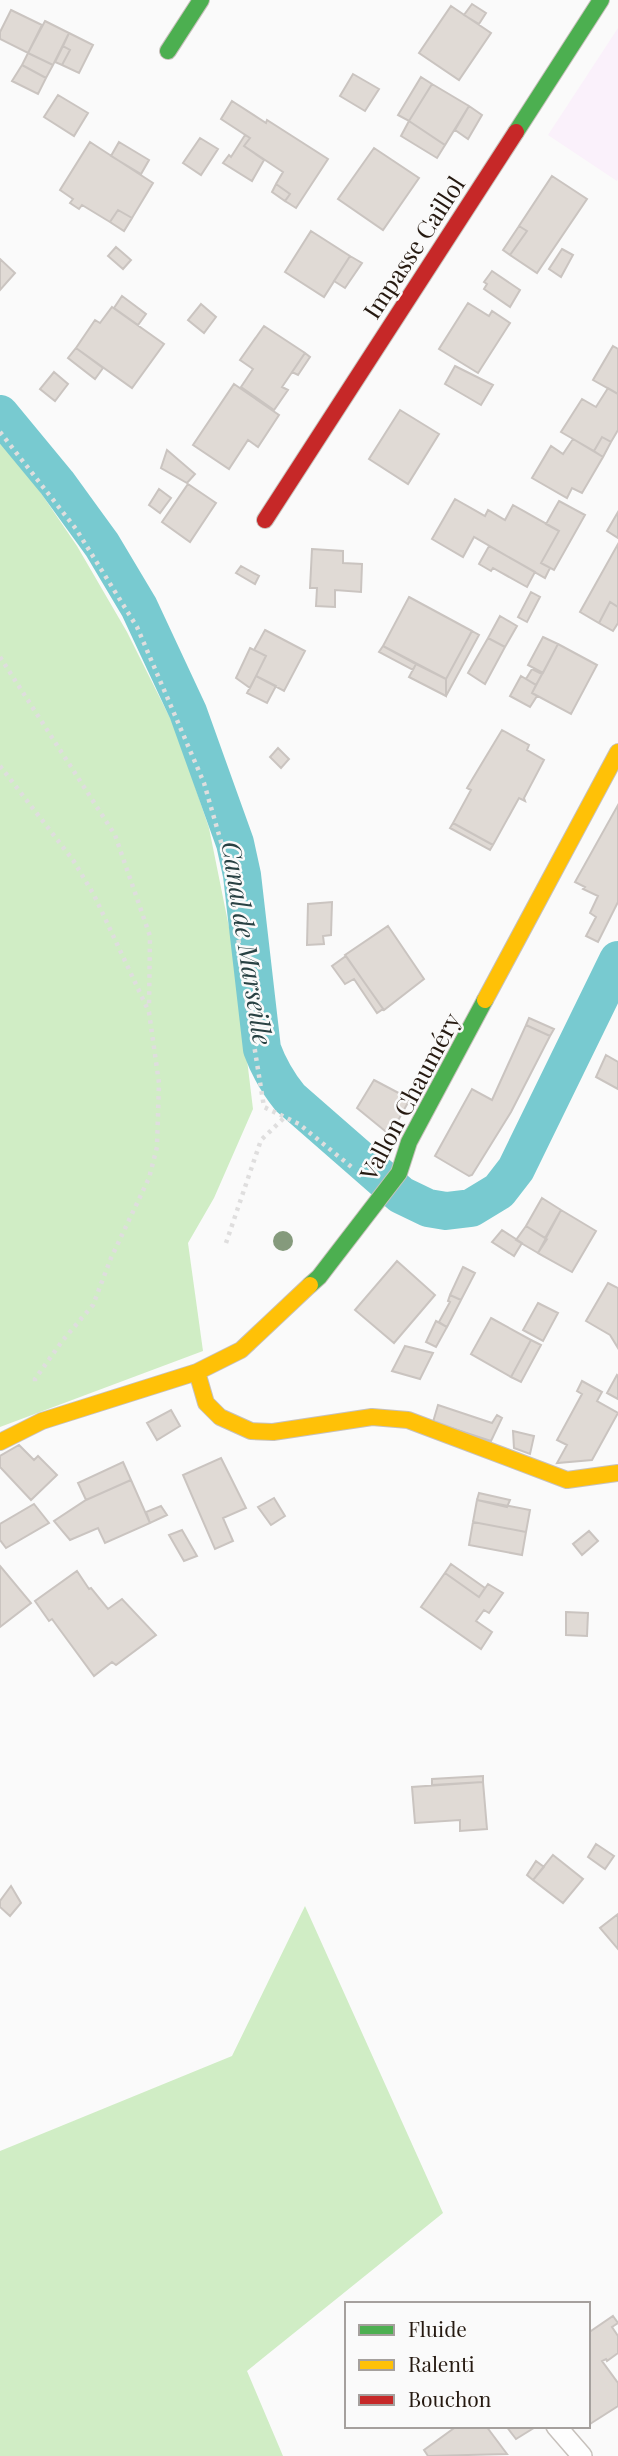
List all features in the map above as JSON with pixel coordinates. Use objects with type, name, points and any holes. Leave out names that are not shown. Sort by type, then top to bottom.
[{"type":"street","points":[[168,51],[201,0]]},
{"type":"street","name":"Impasse Caillol","points":[[265,520],[601,0]]},
{"type":"street","name":"Vallon Chauméry","points":[[0,1442],[43,1421],[197,1372],[241,1350],[319,1277],[399,1173],[409,1142],[618,752]]},
{"type":"street","points":[[197,1372],[206,1403],[220,1417],[251,1431],[273,1432],[372,1417],[408,1420],[567,1480],[618,1473]]},
{"type":"lane","points":[[558,2428],[582,2456]]},
{"type":"path","points":[[0,432],[76,529],[138,627],[204,782],[230,873],[264,1107],[299,1124],[384,1193]]},
{"type":"path","points":[[0,657],[115,835],[150,936],[149,1012],[159,1083],[157,1147],[149,1178],[111,1258],[93,1305],[35,1379],[36,1393]]},
{"type":"path","points":[[0,766],[80,872],[94,895],[149,1012]]},
{"type":"path","points":[[226,1243],[261,1140],[285,1117]]},
{"type":"shaded area","points":[[618,28],[618,179],[617,181],[548,135]]},
{"type":"green space","points":[[0,439],[26,471],[77,546],[127,632],[176,730],[209,828],[234,952],[253,1109],[214,1198],[188,1243],[203,1351],[0,1427]]},
{"type":"green space","points":[[305,1906],[443,2213],[247,2371],[283,2456],[0,2456],[0,2151],[232,2056]]},
{"type":"building","points":[[472,4],[486,13],[479,24],[464,15]]},
{"type":"building","points":[[451,6],[491,33],[459,80],[419,53]]},
{"type":"building","points":[[11,10],[42,25],[28,53],[0,39],[0,32]]},
{"type":"building","points":[[45,21],[69,33],[53,65],[28,53]]},
{"type":"building","points":[[69,33],[93,45],[79,73],[62,65],[70,50],[63,46]]},
{"type":"building","points":[[63,46],[70,50],[62,65],[55,62]]},
{"type":"building","points":[[28,53],[53,65],[46,78],[22,65]]},
{"type":"building","points":[[22,65],[46,78],[38,94],[12,81]]},
{"type":"building","points":[[353,74],[379,89],[365,111],[340,96]]},
{"type":"building","points":[[421,77],[432,84],[409,121],[398,115]]},
{"type":"building","points":[[432,84],[469,106],[445,145],[409,121]]},
{"type":"building","points":[[58,95],[88,113],[74,136],[44,117]]},
{"type":"building","points":[[232,101],[328,159],[296,208],[285,201],[290,194],[276,184],[283,172],[244,146],[250,138],[221,119]]},
{"type":"building","points":[[469,106],[482,115],[468,139],[455,130]]},
{"type":"building","points":[[409,121],[445,145],[437,158],[401,136]]},
{"type":"building","points":[[245,135],[250,138],[244,146],[264,160],[252,181],[223,163],[229,155],[231,157]]},
{"type":"building","points":[[200,138],[218,149],[201,175],[183,163]]},
{"type":"building","points":[[90,142],[153,183],[132,218],[118,210],[110,222],[82,205],[79,209],[70,203],[73,199],[60,190]]},
{"type":"building","points":[[119,142],[149,160],[141,174],[111,156]]},
{"type":"building","points":[[374,148],[419,178],[383,230],[338,199]]},
{"type":"building","points":[[552,176],[587,199],[537,273],[510,255],[527,231],[519,226]]},
{"type":"building","points":[[276,184],[290,194],[285,201],[272,192]]},
{"type":"building","points":[[118,210],[132,218],[124,231],[110,222]]},
{"type":"building","points":[[519,226],[527,231],[510,255],[503,250]]},
{"type":"building","points":[[311,231],[350,256],[324,297],[285,272]]},
{"type":"building","points":[[116,247],[131,260],[123,269],[108,256]]},
{"type":"building","points":[[562,249],[573,255],[561,277],[549,269]]},
{"type":"building","points":[[350,256],[362,263],[345,288],[334,281]]},
{"type":"building","points":[[0,259],[15,273],[0,290]]},
{"type":"building","points":[[492,271],[520,290],[510,307],[484,289],[487,284],[484,282]]},
{"type":"building","points":[[122,296],[146,314],[138,325],[114,308]]},
{"type":"building","points":[[468,303],[489,316],[492,311],[510,323],[478,373],[439,349]]},
{"type":"building","points":[[201,304],[216,317],[204,333],[188,320]]},
{"type":"building","points":[[112,307],[164,344],[132,388],[76,348],[95,320],[100,323]]},
{"type":"building","points":[[264,326],[305,353],[282,387],[288,390],[274,410],[241,387],[253,369],[240,360]]},
{"type":"building","points":[[613,346],[618,349],[618,394],[593,380]]},
{"type":"building","points":[[76,348],[103,368],[95,379],[68,358]]},
{"type":"building","points":[[305,353],[310,357],[298,375],[292,372]]},
{"type":"building","points":[[455,366],[493,385],[481,405],[445,384]]},
{"type":"building","points":[[54,372],[68,384],[55,401],[40,389]]},
{"type":"building","points":[[234,384],[279,415],[258,447],[248,440],[229,469],[193,445]]},
{"type":"building","points":[[608,388],[618,394],[618,430],[611,442],[602,437],[594,451],[561,432],[582,399],[596,407]]},
{"type":"building","points":[[400,410],[439,434],[408,484],[369,459]]},
{"type":"building","points":[[602,437],[611,442],[603,457],[594,451]]},
{"type":"building","points":[[573,439],[603,457],[582,493],[572,488],[567,498],[532,478],[551,446],[563,454]]},
{"type":"building","points":[[167,450],[195,474],[187,483],[161,468]]},
{"type":"building","points":[[188,484],[216,503],[190,542],[162,522]]},
{"type":"building","points":[[159,489],[171,498],[160,513],[149,505]]},
{"type":"building","points":[[455,499],[485,516],[488,510],[505,520],[513,505],[559,531],[541,563],[550,568],[545,578],[474,537],[463,557],[432,539]]},
{"type":"building","points":[[559,501],[585,515],[554,570],[541,563],[559,531],[546,524]]},
{"type":"building","points":[[618,512],[618,538],[607,531]]},
{"type":"building","points":[[618,544],[618,607],[610,602],[599,623],[580,612]]},
{"type":"building","points":[[489,546],[535,572],[527,587],[493,568],[491,571],[479,564]]},
{"type":"building","points":[[312,549],[343,551],[343,563],[362,564],[361,592],[335,590],[335,607],[316,606],[317,588],[310,588]]},
{"type":"building","points":[[241,566],[259,576],[255,584],[236,573]]},
{"type":"building","points":[[531,592],[540,597],[527,622],[518,617]]},
{"type":"building","points":[[409,597],[472,631],[446,679],[383,646]]},
{"type":"building","points":[[610,602],[618,607],[618,623],[613,631],[599,623]]},
{"type":"building","points":[[500,616],[517,626],[505,647],[488,638]]},
{"type":"building","points":[[265,630],[305,651],[284,691],[256,676],[266,656],[254,650]]},
{"type":"building","points":[[472,631],[479,635],[446,696],[446,679]]},
{"type":"building","points":[[543,637],[558,644],[543,673],[528,665]]},
{"type":"building","points":[[488,638],[505,647],[485,684],[468,673]]},
{"type":"building","points":[[558,644],[597,665],[571,714],[532,693]]},
{"type":"building","points":[[383,646],[416,664],[413,670],[379,652]]},
{"type":"building","points":[[250,648],[266,656],[250,688],[236,678]]},
{"type":"building","points":[[416,664],[446,679],[446,696],[409,677]]},
{"type":"building","points":[[532,669],[542,674],[536,685],[526,679]]},
{"type":"building","points":[[256,676],[276,686],[267,703],[247,693]]},
{"type":"building","points":[[521,676],[536,685],[532,693],[537,696],[530,707],[510,696]]},
{"type":"building","points":[[502,730],[529,745],[527,750],[544,760],[524,798],[525,801],[519,798],[493,845],[453,823],[471,790],[467,788]]},
{"type":"building","points":[[278,748],[289,759],[281,768],[270,757]]},
{"type":"building","points":[[618,805],[618,902],[598,942],[586,936],[596,917],[590,913],[598,896],[575,882]]},
{"type":"building","points":[[453,823],[493,845],[490,850],[450,828]]},
{"type":"building","points":[[332,902],[331,935],[323,936],[324,944],[307,945],[308,904]]},
{"type":"building","points":[[388,926],[424,979],[384,1010],[345,955]]},
{"type":"building","points":[[346,956],[383,1009],[377,1013],[354,979],[345,984],[332,966]]},
{"type":"building","points":[[529,1018],[554,1029],[550,1036],[526,1025]]},
{"type":"building","points":[[526,1025],[550,1036],[511,1112],[469,1176],[435,1156],[472,1089],[492,1100]]},
{"type":"building","points":[[606,1055],[618,1062],[618,1089],[596,1077]]},
{"type":"building","points":[[374,1080],[410,1099],[390,1135],[357,1108]]},
{"type":"building","points":[[542,1198],[561,1210],[545,1238],[526,1226]]},
{"type":"building","points":[[561,1210],[596,1231],[572,1272],[538,1253]]},
{"type":"building","points":[[526,1226],[547,1239],[538,1253],[516,1240]]},
{"type":"building","points":[[502,1230],[522,1243],[514,1256],[492,1242]]},
{"type":"building","points":[[397,1261],[435,1295],[394,1343],[355,1310]]},
{"type":"building","points":[[463,1267],[475,1273],[461,1300],[450,1295]]},
{"type":"building","points":[[608,1283],[618,1288],[618,1348],[610,1335],[586,1321]]},
{"type":"building","points":[[450,1295],[461,1300],[447,1327],[439,1322],[450,1302]]},
{"type":"building","points":[[538,1303],[558,1313],[543,1341],[523,1330]]},
{"type":"building","points":[[491,1318],[531,1340],[511,1377],[471,1354]]},
{"type":"building","points":[[436,1321],[447,1327],[436,1347],[426,1342]]},
{"type":"building","points":[[531,1340],[541,1345],[521,1382],[511,1377]]},
{"type":"building","points":[[405,1346],[433,1353],[420,1379],[392,1371]]},
{"type":"building","points":[[618,1376],[618,1399],[607,1393]]},
{"type":"building","points":[[582,1381],[602,1392],[597,1401],[618,1413],[592,1460],[557,1463],[567,1445],[557,1440],[582,1394],[577,1391]]},
{"type":"building","points":[[438,1405],[492,1423],[497,1415],[502,1418],[491,1441],[433,1422]]},
{"type":"building","points":[[171,1410],[180,1426],[157,1440],[147,1423]]},
{"type":"building","points":[[513,1431],[534,1436],[530,1454],[514,1448]]},
{"type":"building","points":[[19,1445],[34,1460],[38,1456],[57,1475],[31,1500],[0,1467],[0,1456]]},
{"type":"building","points":[[221,1458],[246,1508],[223,1518],[233,1541],[215,1549],[183,1475]]},
{"type":"building","points":[[123,1462],[131,1480],[86,1500],[78,1483]]},
{"type":"building","points":[[131,1480],[150,1523],[105,1543],[98,1528],[70,1540],[54,1521],[86,1500]]},
{"type":"building","points":[[479,1493],[510,1500],[507,1507],[477,1500]]},
{"type":"building","points":[[274,1498],[285,1516],[271,1525],[258,1507]]},
{"type":"building","points":[[477,1500],[530,1510],[526,1532],[473,1522]]},
{"type":"building","points":[[34,1504],[49,1523],[6,1548],[0,1540],[0,1524]]},
{"type":"building","points":[[161,1506],[167,1515],[150,1523],[146,1512]]},
{"type":"building","points":[[473,1522],[526,1532],[522,1555],[469,1545]]},
{"type":"building","points":[[182,1530],[197,1556],[184,1561],[169,1535]]},
{"type":"building","points":[[589,1531],[598,1541],[582,1555],[573,1544]]},
{"type":"building","points":[[451,1564],[485,1588],[479,1597],[445,1573]]},
{"type":"building","points":[[0,1566],[31,1603],[0,1627]]},
{"type":"building","points":[[77,1571],[108,1609],[122,1599],[156,1635],[116,1665],[112,1662],[94,1676],[52,1619],[49,1621],[35,1601]]},
{"type":"building","points":[[445,1573],[479,1597],[488,1584],[503,1593],[489,1613],[484,1610],[476,1621],[492,1632],[481,1649],[421,1607]]},
{"type":"building","points":[[566,1612],[588,1613],[587,1636],[566,1635]]},
{"type":"building","points":[[483,1776],[483,1782],[432,1785],[432,1779]]},
{"type":"building","points":[[483,1782],[487,1829],[460,1831],[460,1820],[415,1823],[412,1787]]},
{"type":"building","points":[[596,1844],[614,1856],[605,1869],[588,1857]]},
{"type":"building","points":[[553,1855],[583,1879],[563,1903],[533,1880]]},
{"type":"building","points":[[536,1861],[544,1867],[533,1880],[527,1875]]},
{"type":"building","points":[[11,1886],[21,1903],[10,1916],[0,1907],[0,1901]]},
{"type":"building","points":[[618,1914],[618,1949],[600,1928]]},
{"type":"building","points":[[613,2316],[618,2323],[612,2327],[618,2336],[618,2353],[607,2361],[602,2361],[618,2383],[618,2406],[590,2424],[590,2332]]},
{"type":"building","points":[[454,2428],[488,2428],[507,2454],[428,2456],[424,2450]]},
{"type":"building","points":[[508,2428],[534,2428],[516,2439]]},
{"type":"waterway","name":"Canal de Marseille","points":[[0,414],[57,483],[102,545],[139,607],[188,712],[235,843],[242,875],[262,1049],[274,1075],[290,1098],[401,1195],[428,1208],[446,1211],[471,1208],[499,1191],[516,1169],[618,960]]},
{"type":"traffic: fast","points":[[168,51],[201,0]]},
{"type":"traffic: fast","points":[[516,132],[601,0]]},
{"type":"traffic: fast","points":[[310,1285],[399,1173],[409,1142],[485,1000]]},
{"type":"traffic: slow","points":[[485,1000],[618,752]]},
{"type":"traffic: slow","points":[[0,1442],[42,1421],[197,1372],[241,1350],[310,1285]]},
{"type":"traffic: slow","points":[[197,1372],[206,1403],[220,1417],[251,1431],[273,1432],[372,1417],[408,1420],[567,1480],[618,1473]]},
{"type":"traffic: jam","points":[[265,520],[516,132]]}]
